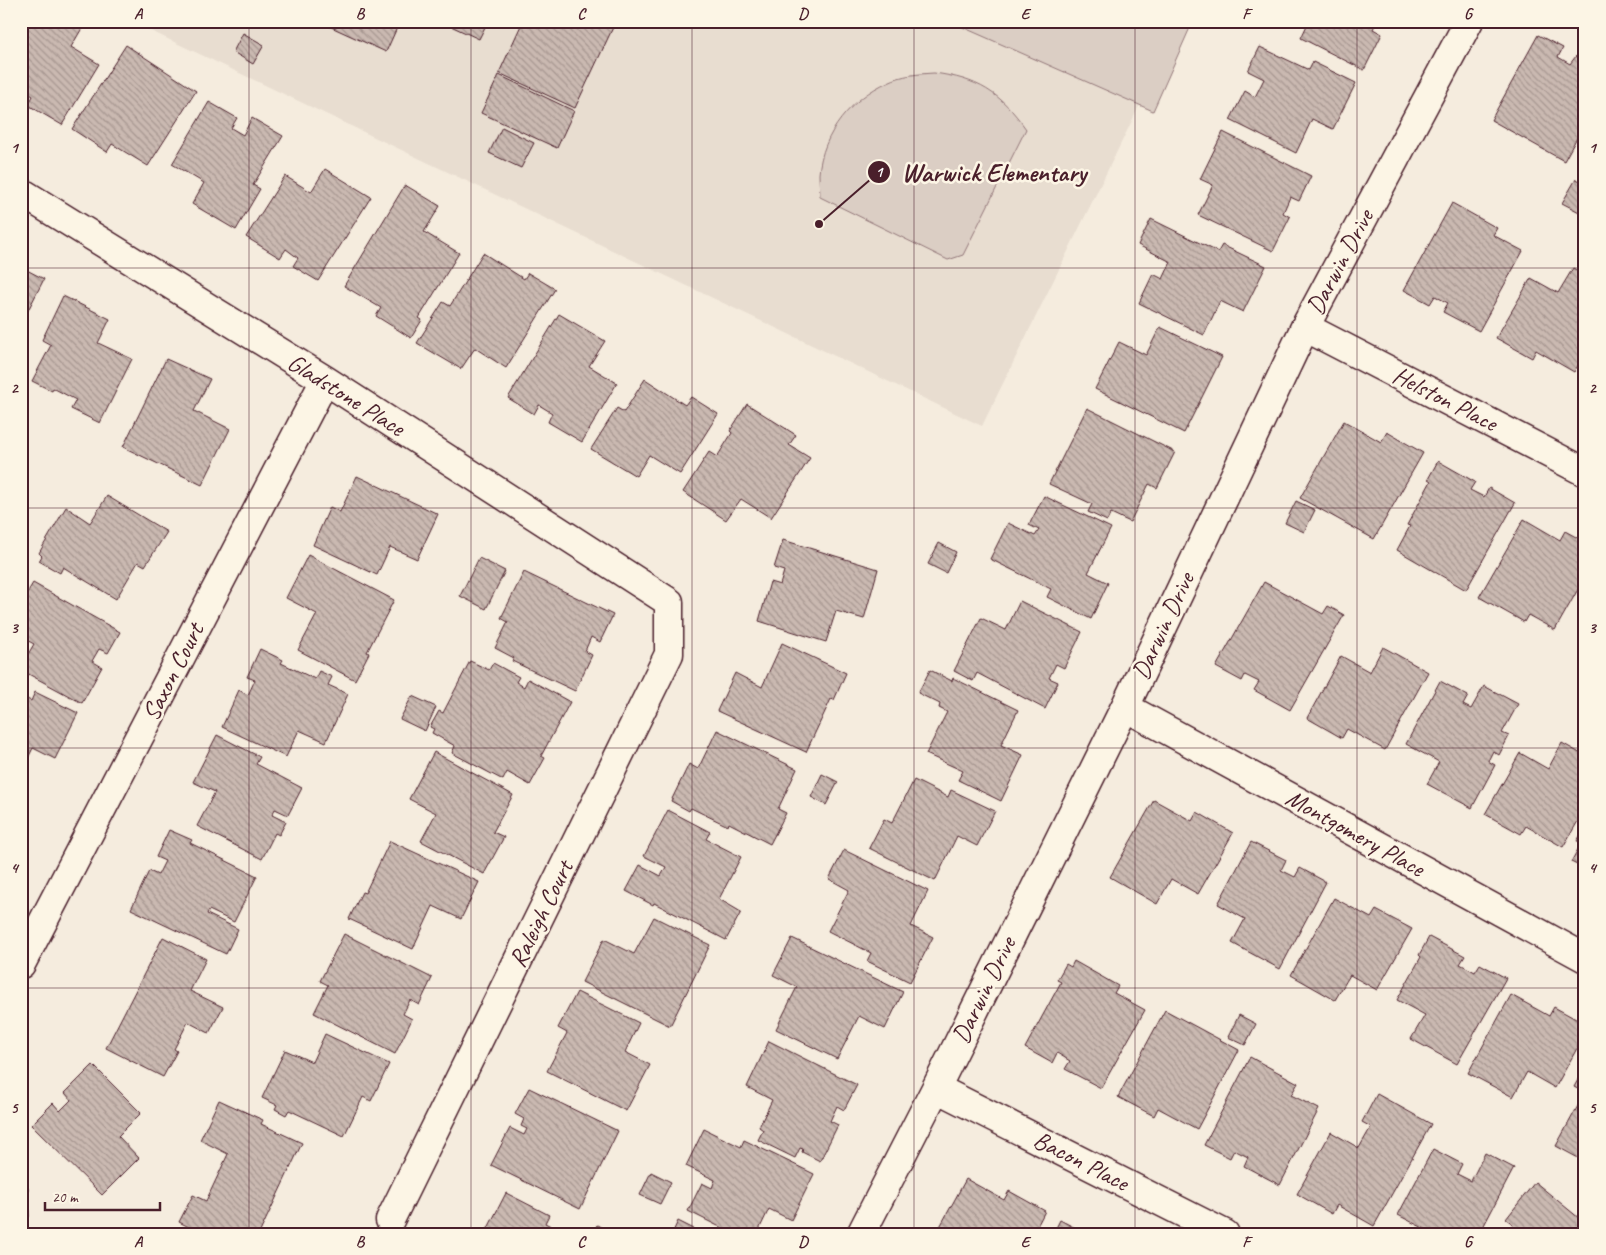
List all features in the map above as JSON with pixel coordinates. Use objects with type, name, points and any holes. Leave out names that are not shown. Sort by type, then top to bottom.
[{"type":"street","name":"Darwin Drive","points":[[862,1234],[1125,707],[1305,327],[1469,21]]},
{"type":"street","name":"Gladstone Place","points":[[21,192],[325,380],[669,602]]},
{"type":"street","name":"Helston Place","points":[[1305,327],[1585,472]]},
{"type":"street","name":"Saxon Court","points":[[21,964],[325,380]]},
{"type":"street","name":"Raleigh Court","points":[[390,1220],[668,654],[669,602]]},
{"type":"street","name":"Montgomery Place","points":[[1125,707],[1585,958]]},
{"type":"street","name":"Bacon Place","points":[[936,1088],[1225,1234]]},
{"type":"shaded area","points":[[130,21],[1181,21],[982,426]]},
{"type":"shaded area","points":[[962,21],[1193,21],[1153,111],[960,26]]},
{"type":"shaded area","points":[[934,73],[963,79],[987,89],[1007,105],[1026,129],[963,255],[948,260],[820,197],[819,174],[821,159],[833,131],[851,107],[862,97],[893,80],[910,75]]},
{"type":"building","points":[[25,21],[82,21],[85,23],[71,47],[99,64],[62,125],[28,105],[33,96],[21,89],[21,27]]},
{"type":"building","points":[[318,21],[400,21],[386,52]]},
{"type":"building","points":[[440,21],[488,21],[479,39]]},
{"type":"building","points":[[523,21],[616,21],[575,108],[499,73]]},
{"type":"building","points":[[1309,21],[1377,21],[1373,29],[1382,34],[1364,70],[1301,38]]},
{"type":"building","points":[[243,33],[264,45],[253,64],[233,52]]},
{"type":"building","points":[[1538,35],[1563,48],[1558,57],[1570,64],[1576,56],[1585,61],[1585,123],[1564,161],[1491,120]]},
{"type":"building","points":[[126,45],[196,91],[148,166],[112,144],[107,152],[72,129]]},
{"type":"building","points":[[1260,47],[1309,70],[1313,62],[1356,83],[1333,129],[1312,119],[1296,153],[1230,120],[1245,91],[1255,97],[1264,79],[1248,71]]},
{"type":"building","points":[[499,75],[574,111],[557,148],[481,113]]},
{"type":"building","points":[[209,102],[237,118],[231,128],[243,135],[252,118],[283,136],[253,185],[260,189],[236,230],[192,204],[204,183],[172,164]]},
{"type":"building","points":[[502,127],[534,143],[521,168],[489,153]]},
{"type":"building","points":[[1223,132],[1311,176],[1299,201],[1290,197],[1283,213],[1290,217],[1273,251],[1198,215],[1213,185],[1200,179]]},
{"type":"building","points":[[325,169],[371,197],[318,281],[293,266],[298,258],[286,249],[280,258],[246,237],[285,176],[311,192]]},
{"type":"building","points":[[1576,179],[1585,183],[1585,215],[1562,203]]},
{"type":"building","points":[[405,185],[440,206],[424,232],[459,253],[419,318],[422,320],[411,338],[376,316],[381,308],[344,286]]},
{"type":"building","points":[[1452,203],[1497,228],[1493,235],[1523,251],[1479,331],[1443,312],[1448,303],[1435,296],[1430,304],[1404,290]]},
{"type":"building","points":[[1151,219],[1218,252],[1222,245],[1266,266],[1243,312],[1220,301],[1204,335],[1139,303],[1153,274],[1163,279],[1171,262],[1138,245]]},
{"type":"building","points":[[483,253],[524,279],[528,273],[555,289],[506,368],[475,348],[461,369],[417,343],[443,302],[450,306]]},
{"type":"building","points":[[21,267],[44,279],[22,322],[21,321]]},
{"type":"building","points":[[1573,268],[1585,275],[1585,354],[1574,372],[1536,350],[1532,358],[1496,338],[1531,278],[1558,293]]},
{"type":"building","points":[[63,296],[110,319],[98,343],[132,359],[100,423],[71,409],[76,400],[53,388],[52,391],[32,381],[51,345],[42,340]]},
{"type":"building","points":[[559,314],[605,341],[589,366],[617,383],[582,442],[548,422],[552,413],[539,405],[534,414],[508,398]]},
{"type":"building","points":[[1160,327],[1222,357],[1184,433],[1095,389],[1119,342],[1146,355]]},
{"type":"building","points":[[166,359],[210,379],[194,411],[230,429],[202,485],[123,447]]},
{"type":"building","points":[[645,379],[685,405],[691,397],[718,414],[680,474],[649,455],[636,476],[591,449],[617,408],[624,412]]},
{"type":"building","points":[[747,404],[796,435],[789,445],[810,458],[771,518],[741,499],[726,520],[683,492],[709,452],[717,457]]},
{"type":"building","points":[[1087,408],[1175,452],[1157,488],[1149,484],[1130,522],[1111,513],[1107,521],[1088,512],[1092,504],[1049,484]]},
{"type":"building","points":[[1344,421],[1381,442],[1387,432],[1423,453],[1374,539],[1300,498]]},
{"type":"building","points":[[1438,461],[1475,482],[1470,490],[1484,497],[1489,488],[1515,503],[1466,590],[1397,550],[1410,526],[1407,525],[1431,481],[1428,479]]},
{"type":"building","points":[[357,476],[438,514],[417,559],[390,547],[377,575],[313,545],[330,507],[340,512]]},
{"type":"building","points":[[107,496],[167,532],[145,566],[138,562],[116,599],[63,567],[60,573],[39,561],[42,556],[39,553],[66,507],[90,523]]},
{"type":"building","points":[[1044,496],[1111,528],[1088,573],[1108,583],[1091,619],[1047,597],[1051,589],[990,559],[1008,523],[1035,536],[1039,530],[1029,525]]},
{"type":"building","points":[[1296,501],[1315,510],[1304,532],[1285,523]]},
{"type":"building","points":[[1524,519],[1560,540],[1565,531],[1585,542],[1585,577],[1555,630],[1528,615],[1524,622],[1479,597]]},
{"type":"building","points":[[783,540],[878,569],[864,619],[836,611],[826,642],[759,621],[770,582],[780,585],[784,571],[774,568]]},
{"type":"building","points":[[939,543],[956,552],[946,573],[928,564]]},
{"type":"building","points":[[308,555],[394,600],[355,680],[298,650],[317,614],[286,598]]},
{"type":"building","points":[[479,558],[505,571],[486,609],[460,596]]},
{"type":"building","points":[[524,572],[613,615],[600,642],[591,637],[585,651],[592,655],[575,691],[512,661],[514,658],[495,648],[508,622],[501,618]]},
{"type":"building","points":[[1264,582],[1323,614],[1328,606],[1344,615],[1290,710],[1254,690],[1259,682],[1245,675],[1242,681],[1216,667]]},
{"type":"building","points":[[33,583],[120,632],[108,653],[99,649],[92,661],[102,667],[82,703],[21,670],[21,666],[34,644],[21,637],[21,603]]},
{"type":"building","points":[[1020,601],[1082,632],[1064,668],[1056,664],[1049,678],[1058,682],[1045,709],[977,673],[973,681],[954,671],[981,618],[1006,630]]},
{"type":"building","points":[[782,643],[846,673],[834,700],[831,699],[806,752],[717,711],[735,673],[762,687]]},
{"type":"building","points":[[1383,647],[1428,672],[1385,750],[1347,729],[1342,738],[1307,718],[1341,656],[1370,672]]},
{"type":"building","points":[[260,649],[283,660],[281,663],[315,679],[319,671],[332,677],[328,685],[348,694],[326,742],[299,730],[286,757],[222,727],[239,690],[248,695],[255,680],[247,677]]},
{"type":"building","points":[[470,661],[489,670],[493,663],[519,677],[516,682],[524,687],[528,679],[570,702],[541,756],[545,758],[530,785],[507,772],[503,780],[452,753],[455,746],[432,733],[434,729],[430,727],[439,711],[443,713]]},
{"type":"building","points":[[930,670],[952,681],[953,678],[1018,710],[1001,745],[1023,755],[1001,801],[958,780],[963,771],[926,754],[947,712],[939,708],[940,704],[918,693]]},
{"type":"building","points":[[1440,681],[1468,696],[1463,705],[1471,709],[1484,686],[1518,704],[1502,733],[1509,736],[1499,755],[1493,751],[1488,761],[1495,765],[1472,808],[1427,784],[1439,762],[1406,744]]},
{"type":"building","points":[[35,692],[78,713],[55,759],[33,748],[21,772],[21,696],[31,701]]},
{"type":"building","points":[[412,696],[436,707],[425,731],[400,719]]},
{"type":"building","points":[[717,730],[797,769],[778,809],[786,813],[770,844],[729,823],[728,826],[691,808],[689,811],[671,801],[689,764],[698,769]]},
{"type":"building","points":[[217,735],[260,757],[256,764],[302,788],[288,815],[275,809],[272,815],[286,822],[279,835],[275,833],[262,859],[197,826],[215,792],[193,782]]},
{"type":"building","points":[[1562,743],[1585,756],[1585,809],[1563,847],[1526,826],[1521,834],[1485,814],[1520,753],[1548,769]]},
{"type":"building","points":[[434,752],[513,795],[493,832],[504,837],[484,874],[421,841],[436,813],[409,799]]},
{"type":"building","points":[[822,774],[838,782],[826,805],[811,797]]},
{"type":"building","points":[[914,780],[948,797],[951,790],[995,811],[977,846],[957,836],[935,881],[869,848],[884,819],[892,823]]},
{"type":"building","points":[[1154,800],[1192,821],[1197,812],[1233,833],[1198,894],[1171,879],[1157,904],[1110,877]]},
{"type":"building","points":[[668,810],[710,832],[706,839],[741,857],[719,899],[741,912],[726,940],[654,903],[653,905],[626,891],[640,865],[661,876],[666,867],[644,856]]},
{"type":"building","points":[[169,830],[192,840],[190,843],[257,876],[234,922],[209,910],[207,914],[238,929],[226,954],[131,909],[149,871],[158,875],[165,861],[156,857]]},
{"type":"building","points":[[1583,831],[1585,832],[1585,869],[1571,862],[1582,842],[1577,841]]},
{"type":"building","points":[[390,841],[479,882],[461,919],[433,906],[413,949],[349,919],[362,892],[365,893]]},
{"type":"building","points":[[1251,842],[1286,860],[1281,870],[1295,877],[1300,868],[1326,882],[1280,969],[1232,943],[1245,919],[1218,904]]},
{"type":"building","points":[[844,850],[928,891],[911,926],[933,937],[910,982],[867,961],[871,953],[828,931],[849,890],[829,879]]},
{"type":"building","points":[[1334,898],[1371,918],[1376,910],[1412,929],[1377,990],[1350,975],[1335,1000],[1291,975]]},
{"type":"building","points":[[654,917],[710,945],[670,1026],[582,982],[604,939],[634,954]]},
{"type":"building","points":[[344,934],[432,978],[419,1005],[410,1000],[403,1014],[412,1019],[395,1054],[314,1013],[328,985],[320,981]]},
{"type":"building","points":[[163,937],[206,959],[190,991],[223,1007],[209,1033],[188,1022],[174,1049],[177,1051],[163,1077],[106,1048]]},
{"type":"building","points":[[1429,937],[1465,956],[1460,964],[1475,972],[1480,964],[1506,978],[1457,1064],[1411,1039],[1425,1015],[1397,1000],[1421,957],[1419,955]]},
{"type":"building","points":[[792,938],[903,992],[885,1029],[859,1016],[837,1059],[776,1029],[797,987],[773,975]]},
{"type":"building","points":[[1074,961],[1118,986],[1114,993],[1145,1010],[1101,1088],[1065,1069],[1070,1061],[1057,1053],[1052,1063],[1025,1048],[1061,982],[1057,980],[1066,964],[1071,967]]},
{"type":"building","points":[[577,992],[639,1023],[625,1052],[650,1065],[626,1111],[547,1071],[567,1033],[558,1028]]},
{"type":"building","points":[[1511,995],[1549,1016],[1554,1007],[1585,1024],[1585,1034],[1555,1088],[1527,1072],[1513,1097],[1468,1073]]},
{"type":"building","points":[[1165,1010],[1239,1050],[1197,1129],[1158,1108],[1154,1116],[1118,1097]]},
{"type":"building","points":[[1239,1015],[1256,1024],[1245,1045],[1228,1037]]},
{"type":"building","points":[[325,1034],[389,1064],[371,1101],[363,1097],[344,1136],[289,1110],[286,1115],[275,1109],[277,1105],[262,1098],[285,1050],[312,1062]]},
{"type":"building","points":[[769,1041],[857,1085],[844,1110],[837,1106],[830,1121],[838,1125],[820,1161],[802,1152],[803,1149],[800,1148],[795,1158],[758,1140],[763,1130],[759,1127],[772,1100],[747,1087]]},
{"type":"building","points":[[1250,1057],[1298,1083],[1291,1095],[1319,1109],[1280,1185],[1244,1166],[1248,1157],[1234,1150],[1230,1158],[1204,1145]]},
{"type":"building","points":[[93,1065],[141,1113],[118,1136],[139,1158],[102,1195],[31,1125],[53,1103],[60,1111],[71,1100],[65,1093]]},
{"type":"building","points":[[1585,1067],[1585,1093],[1574,1087]]},
{"type":"building","points":[[529,1088],[618,1131],[580,1209],[491,1165],[510,1128],[524,1135],[527,1129],[521,1126],[524,1119],[515,1114]]},
{"type":"building","points":[[1585,1093],[1585,1156],[1582,1160],[1556,1146]]},
{"type":"building","points":[[1377,1094],[1431,1124],[1374,1226],[1337,1205],[1332,1214],[1297,1194],[1331,1132],[1359,1148],[1371,1127],[1362,1122]]},
{"type":"building","points":[[219,1100],[263,1120],[261,1124],[302,1143],[259,1234],[203,1234],[179,1222],[193,1195],[206,1201],[228,1154],[200,1140]]},
{"type":"building","points":[[704,1129],[741,1147],[744,1140],[814,1174],[791,1220],[769,1209],[757,1234],[734,1234],[688,1211],[702,1183],[712,1188],[715,1180],[686,1166]]},
{"type":"building","points":[[1433,1149],[1462,1164],[1457,1174],[1471,1181],[1485,1153],[1514,1168],[1482,1229],[1488,1234],[1435,1234],[1398,1215]]},
{"type":"building","points":[[651,1172],[671,1182],[660,1204],[640,1195]]},
{"type":"building","points":[[966,1179],[1004,1200],[1009,1191],[1045,1211],[1033,1234],[936,1234]]},
{"type":"building","points":[[1535,1182],[1585,1223],[1585,1234],[1506,1234],[1513,1224],[1506,1219]]},
{"type":"building","points":[[21,1188],[28,1188],[29,1217],[21,1217]]},
{"type":"building","points":[[506,1193],[549,1215],[545,1223],[566,1234],[485,1234]]},
{"type":"building","points":[[1060,1220],[1087,1234],[1053,1234]]},
{"type":"building","points":[[678,1221],[704,1234],[672,1234]]},
{"type":"building","points":[[597,1225],[613,1234],[592,1234]]},
{"type":"place","name":"Warwick Elementary","points":[[819,224]]}]
